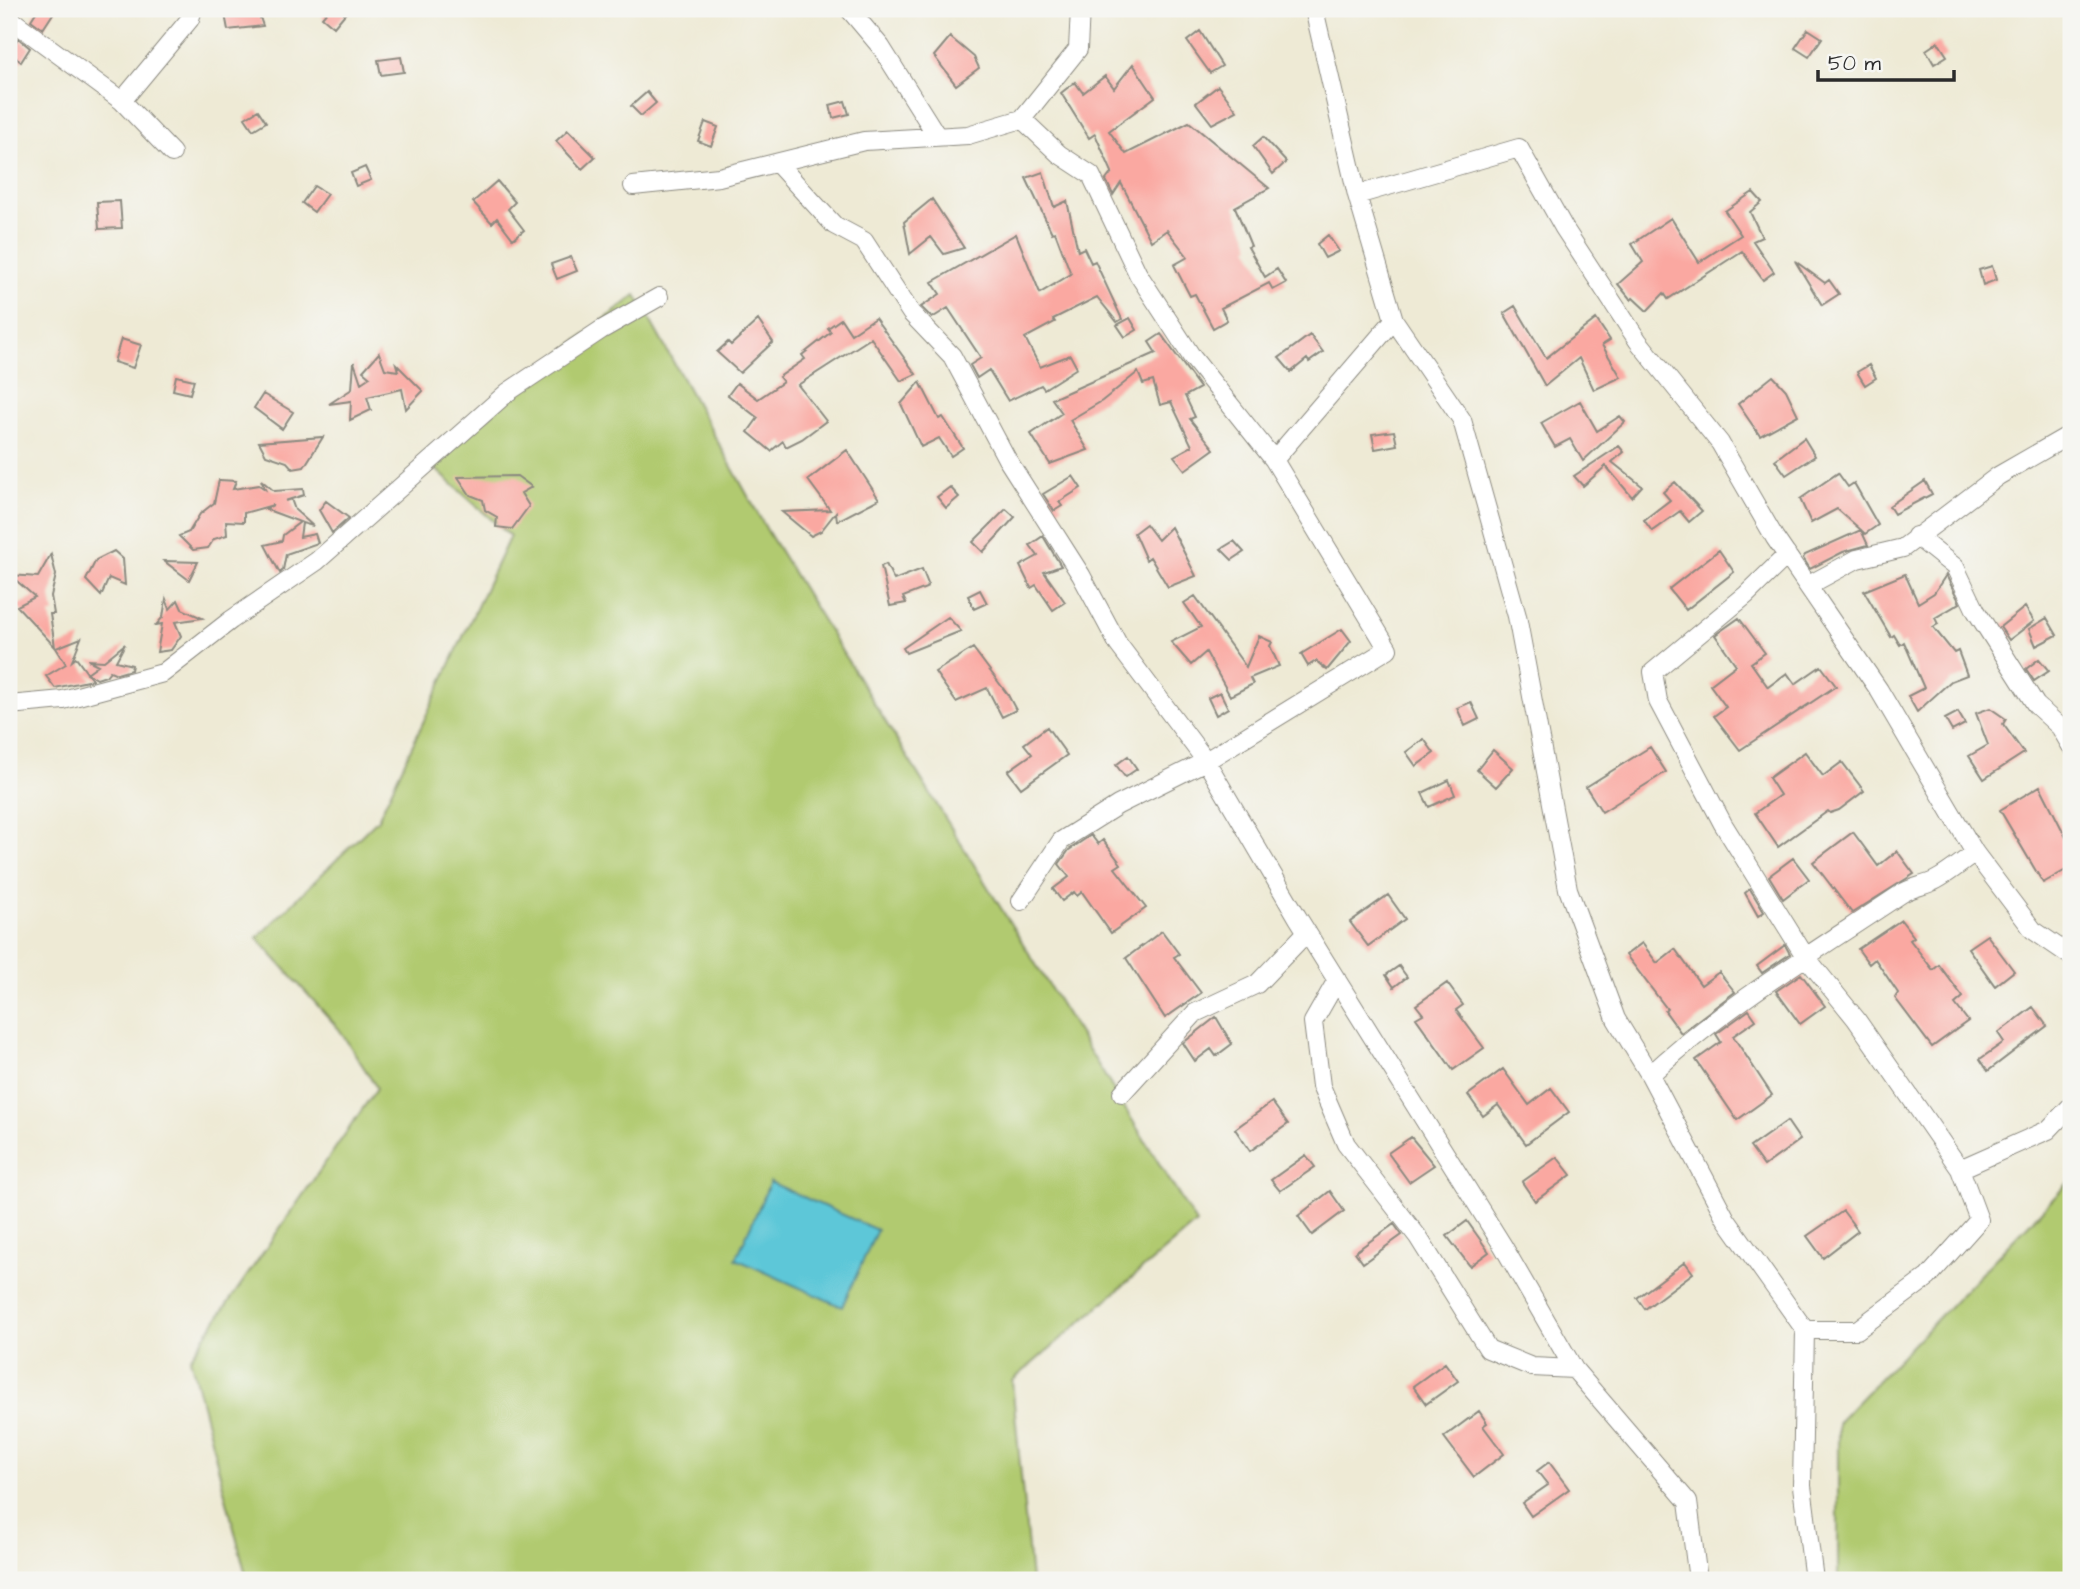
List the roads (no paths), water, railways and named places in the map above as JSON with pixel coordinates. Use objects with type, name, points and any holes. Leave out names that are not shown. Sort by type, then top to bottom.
[{"type":"street","points":[[122,101],[190,19],[193,9]]},
{"type":"street","points":[[849,9],[881,47],[937,136]]},
{"type":"street","points":[[633,186],[719,177],[864,141],[968,135],[1022,119],[1078,49],[1080,9]]},
{"type":"street","points":[[1314,9],[1357,195],[1394,320],[1462,420],[1517,616],[1568,890],[1616,1019],[1650,1076],[1726,1219],[1805,1330],[1802,1486],[1814,1580]]},
{"type":"street","points":[[9,18],[122,101],[172,153]]},
{"type":"street","points":[[1021,901],[1060,841],[1118,805],[1206,761],[1388,649],[1274,460],[1192,357],[1138,274],[1091,175],[1059,154],[1022,119]]},
{"type":"street","points":[[1357,195],[1519,148],[1571,239],[1638,341],[1720,443],[1821,608],[1879,690],[1975,853],[2033,930],[2071,956]]},
{"type":"street","points":[[777,163],[834,225],[864,241],[911,313],[953,356],[1007,460],[1080,575],[1118,644],[1206,761],[1307,932],[1503,1246],[1574,1369],[1688,1502],[1698,1580]]},
{"type":"street","points":[[9,705],[63,700],[163,673],[231,620],[317,561],[509,392],[601,330],[659,297]]},
{"type":"street","points":[[1274,460],[1394,320]]},
{"type":"street","points":[[1809,585],[1857,558],[1903,548],[1997,476],[2071,434]]},
{"type":"street","points":[[1916,536],[1955,567],[1976,611],[2036,705],[2060,727],[2071,746]]},
{"type":"street","points":[[1787,555],[1746,595],[1654,673],[1658,701],[1723,824],[1805,956],[1856,1019],[1960,1169],[1979,1220],[1928,1277],[1857,1330],[1805,1330]]},
{"type":"street","points":[[1650,1076],[1679,1048],[1805,956],[1872,916],[1904,892],[1934,881],[1975,853]]},
{"type":"street","points":[[1122,1093],[1195,1013],[1257,984],[1307,932]]},
{"type":"street","points":[[1337,980],[1313,1022],[1321,1086],[1346,1144],[1418,1237],[1488,1349],[1532,1367],[1574,1369]]},
{"type":"street","points":[[1960,1169],[2048,1130],[2071,1106]]},
{"type":"water","points":[[770,1182],[877,1230],[842,1307],[736,1259]]}]
